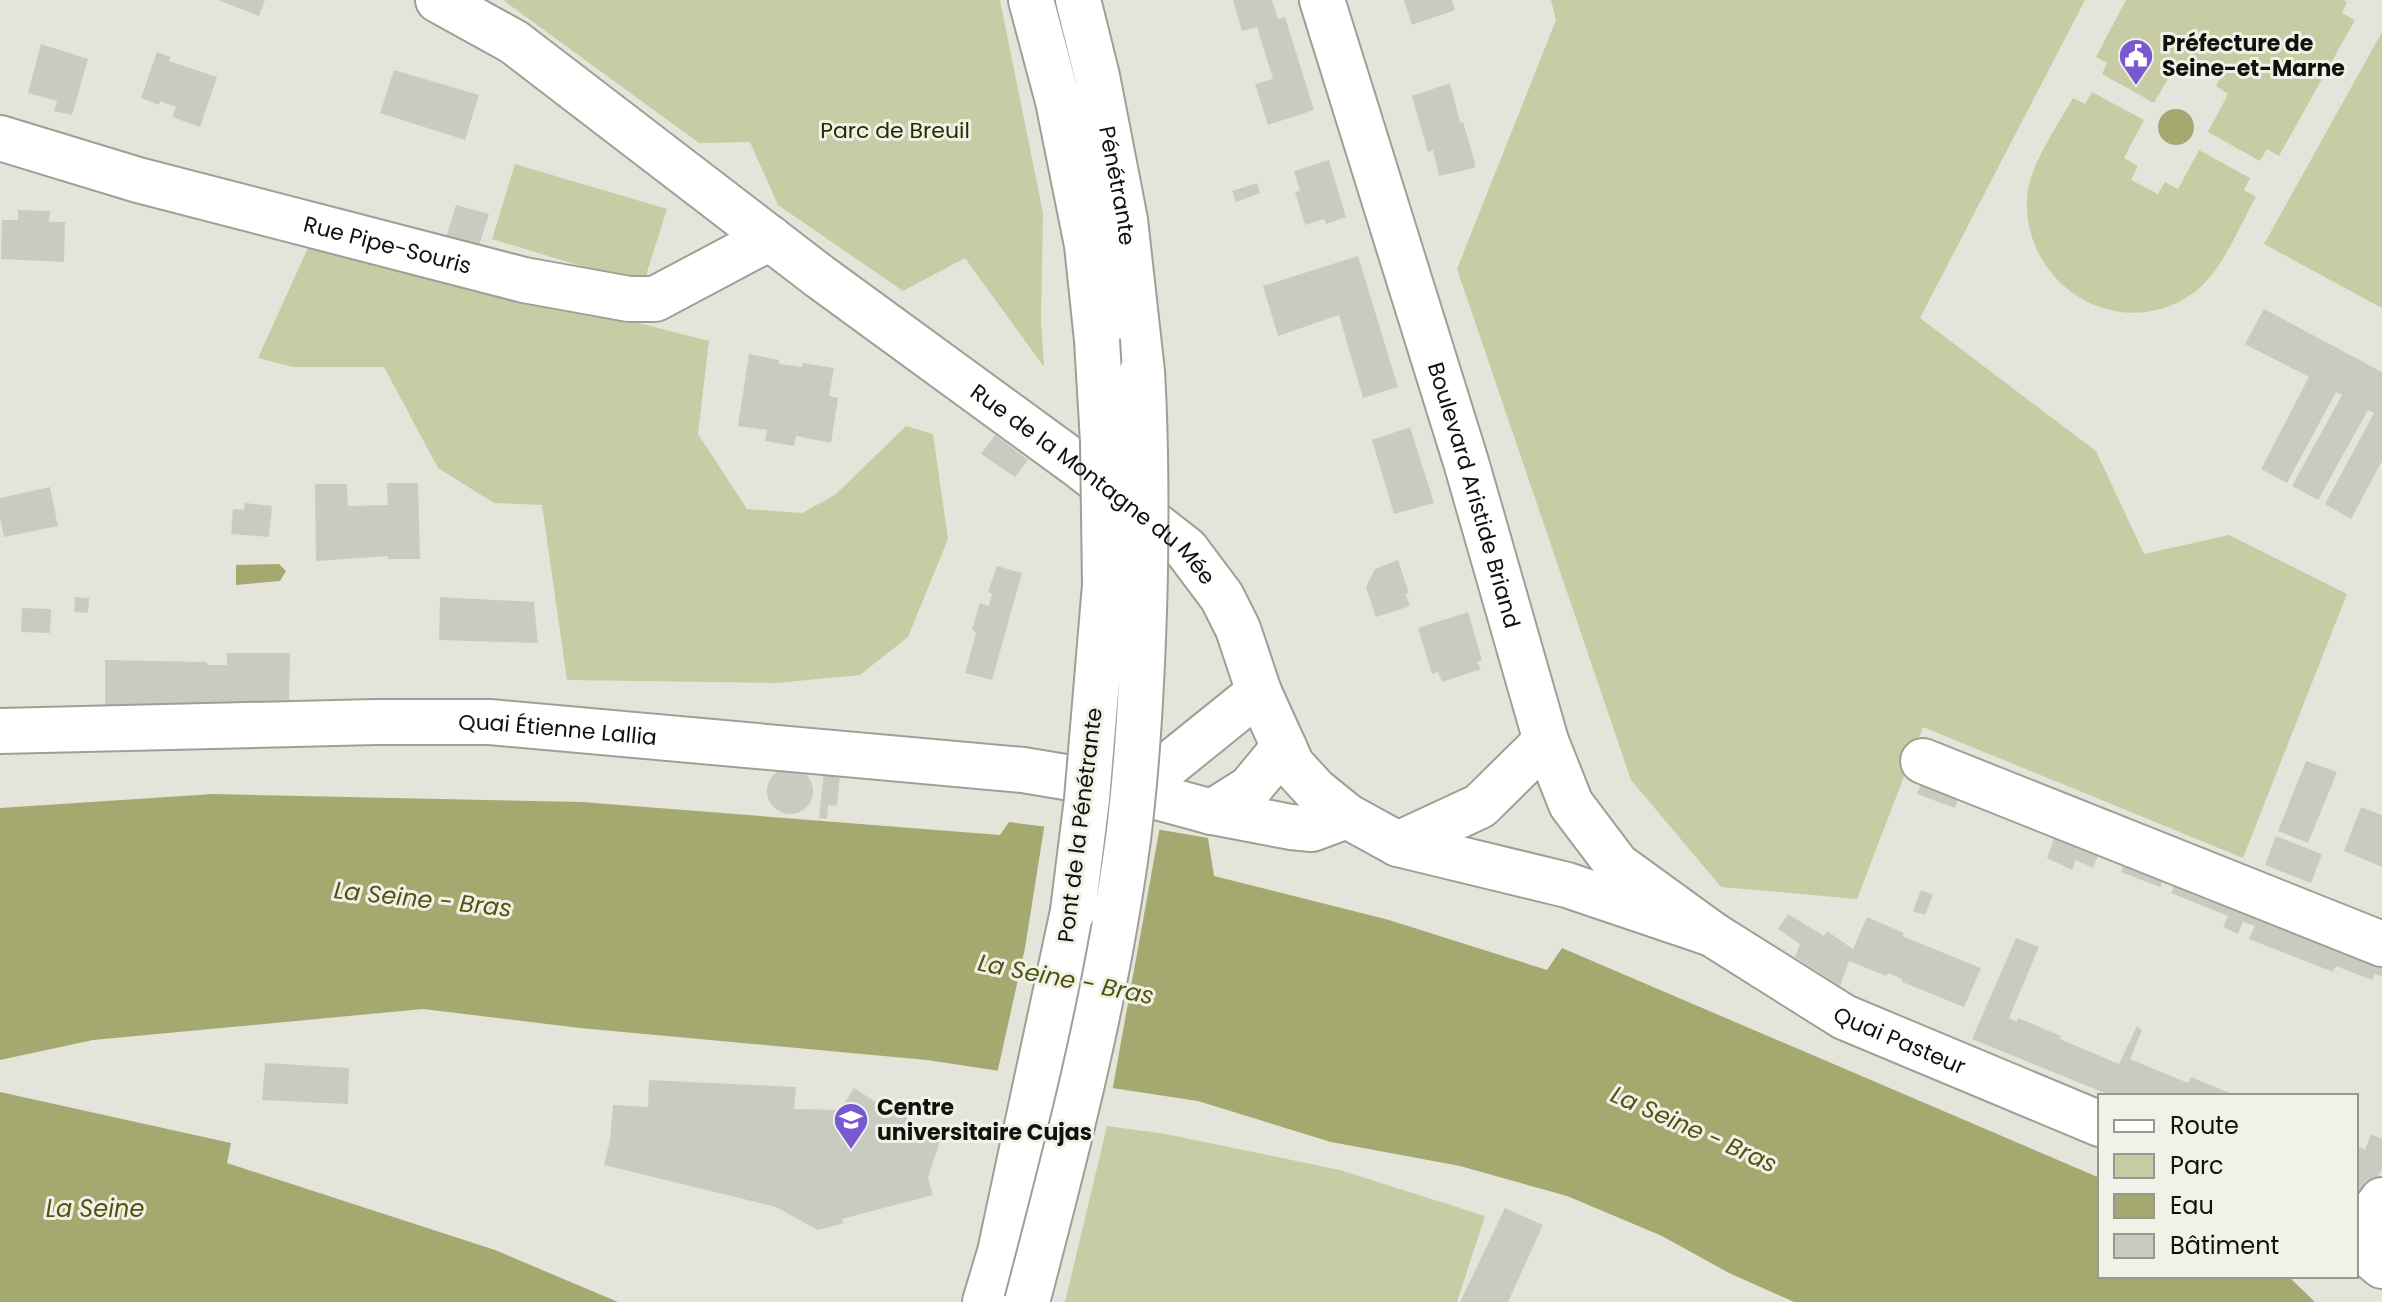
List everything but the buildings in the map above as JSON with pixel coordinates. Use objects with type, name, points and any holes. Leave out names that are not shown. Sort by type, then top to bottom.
[{"type":"street","name":"Rue de la Montagne du Mée","points":[[438,0],[514,42],[1186,549],[1222,597],[1233,618],[1259,692],[1292,765],[1315,790],[1347,816],[1398,844],[1567,885],[1712,934]]},
{"type":"street","name":"Pénétrante","points":[[1031,0],[1058,101],[1087,245],[1097,340]]},
{"type":"street","name":"Pénétrante","points":[[1078,0],[1123,205],[1142,372]]},
{"type":"street","name":"Boulevard Aristide Briand","points":[[1322,0],[1470,476],[1546,741],[1571,804],[1617,865],[1712,934]]},
{"type":"street","name":"Rue Pipe-Souris","points":[[0,138],[138,180],[524,280],[629,299],[655,299],[770,238]]},
{"type":"street","name":"Pont de la Pénétrante","points":[[985,1302],[1000,1252],[1073,911],[1087,799],[1105,585],[1103,442],[1097,340]]},
{"type":"street","name":"Pont de la Pénétrante","points":[[1027,1302],[1072,1131],[1111,944],[1128,838],[1143,671],[1147,446],[1142,372]]},
{"type":"street","points":[[1113,785],[1171,763],[1259,692]]},
{"type":"street","name":"Quai Étienne Lallia","points":[[0,731],[490,722],[1023,770],[1113,785],[1212,812],[1291,827],[1312,829],[1347,816]]},
{"type":"street","points":[[1398,844],[1480,806],[1546,741]]},
{"type":"street","points":[[1212,812],[1250,788],[1284,747]]},
{"type":"street","points":[[1923,761],[2382,944]]},
{"type":"street","name":"Quai Pasteur","points":[[1712,934],[1844,1017],[2098,1123]]},
{"type":"street","points":[[2358,1232],[2382,1200]]},
{"type":"street","points":[[2358,1246],[2382,1266]]},
{"type":"green space","name":"Parc de Breuil","points":[[503,0],[1000,0],[1043,213],[1041,321],[1044,367],[965,258],[903,291],[778,205],[750,142],[699,143]]},
{"type":"green space","points":[[1551,0],[2085,0],[1920,318],[2096,451],[2144,554],[2229,535],[2347,594],[2243,858],[1923,727],[1857,899],[1721,887],[1631,780],[1457,269],[1556,20]]},
{"type":"green space","points":[[2126,0],[2343,0],[2347,2],[2342,13],[2355,20],[2279,156],[2267,149],[2260,161],[2208,132],[2228,94],[2216,86],[2223,74],[2198,60],[2190,72],[2176,65],[2154,103],[2102,74],[2107,63],[2096,57]]},
{"type":"green space","points":[[2382,32],[2382,308],[2264,244]]},
{"type":"green space","points":[[2092,92],[2144,120],[2124,158],[2138,166],[2131,180],[2158,194],[2165,182],[2178,189],[2199,150],[2250,178],[2244,190],[2256,197],[2221,262],[2192,294],[2163,308],[2134,313],[2106,309],[2080,298],[2057,280],[2040,256],[2030,229],[2027,197],[2038,159],[2073,98],[2085,104]]},
{"type":"green space","points":[[515,164],[667,209],[643,285],[492,239]]},
{"type":"green space","points":[[312,239],[709,341],[698,434],[747,509],[802,513],[835,495],[906,426],[933,434],[948,539],[908,637],[860,675],[776,683],[567,680],[542,505],[494,503],[438,468],[384,367],[293,367],[258,358]]},
{"type":"green space","points":[[1107,1126],[1166,1134],[1340,1170],[1485,1216],[1457,1302],[1065,1302]]},
{"type":"water","points":[[2176,109],[2189,114],[2194,127],[2189,140],[2176,145],[2163,140],[2158,127],[2163,114]]},
{"type":"water","points":[[279,564],[286,571],[280,581],[236,585],[236,565]]},
{"type":"water","name":"La Seine - Bras","points":[[213,794],[582,802],[1000,835],[1009,822],[1063,829],[1104,820],[1208,838],[1214,876],[1389,920],[1547,970],[1562,948],[2098,1177],[2098,1278],[2290,1278],[2315,1302],[1794,1302],[1729,1273],[1662,1236],[1567,1196],[1460,1166],[1331,1142],[1198,1101],[927,1060],[580,1028],[423,1009],[93,1040],[0,1060],[0,808]]},
{"type":"water","name":"La Seine","points":[[0,1092],[231,1143],[227,1163],[495,1250],[618,1302],[0,1302]]},
{"type":"pier","points":[[1105,816],[1160,826],[1112,1092],[997,1074],[1025,948],[1045,822],[1063,825]]},
{"type":"place","name":"Préfecture de Seine-et-Marne","points":[[2136,87]]},
{"type":"place","name":"Centre universitaire Cujas","points":[[851,1151]]}]
